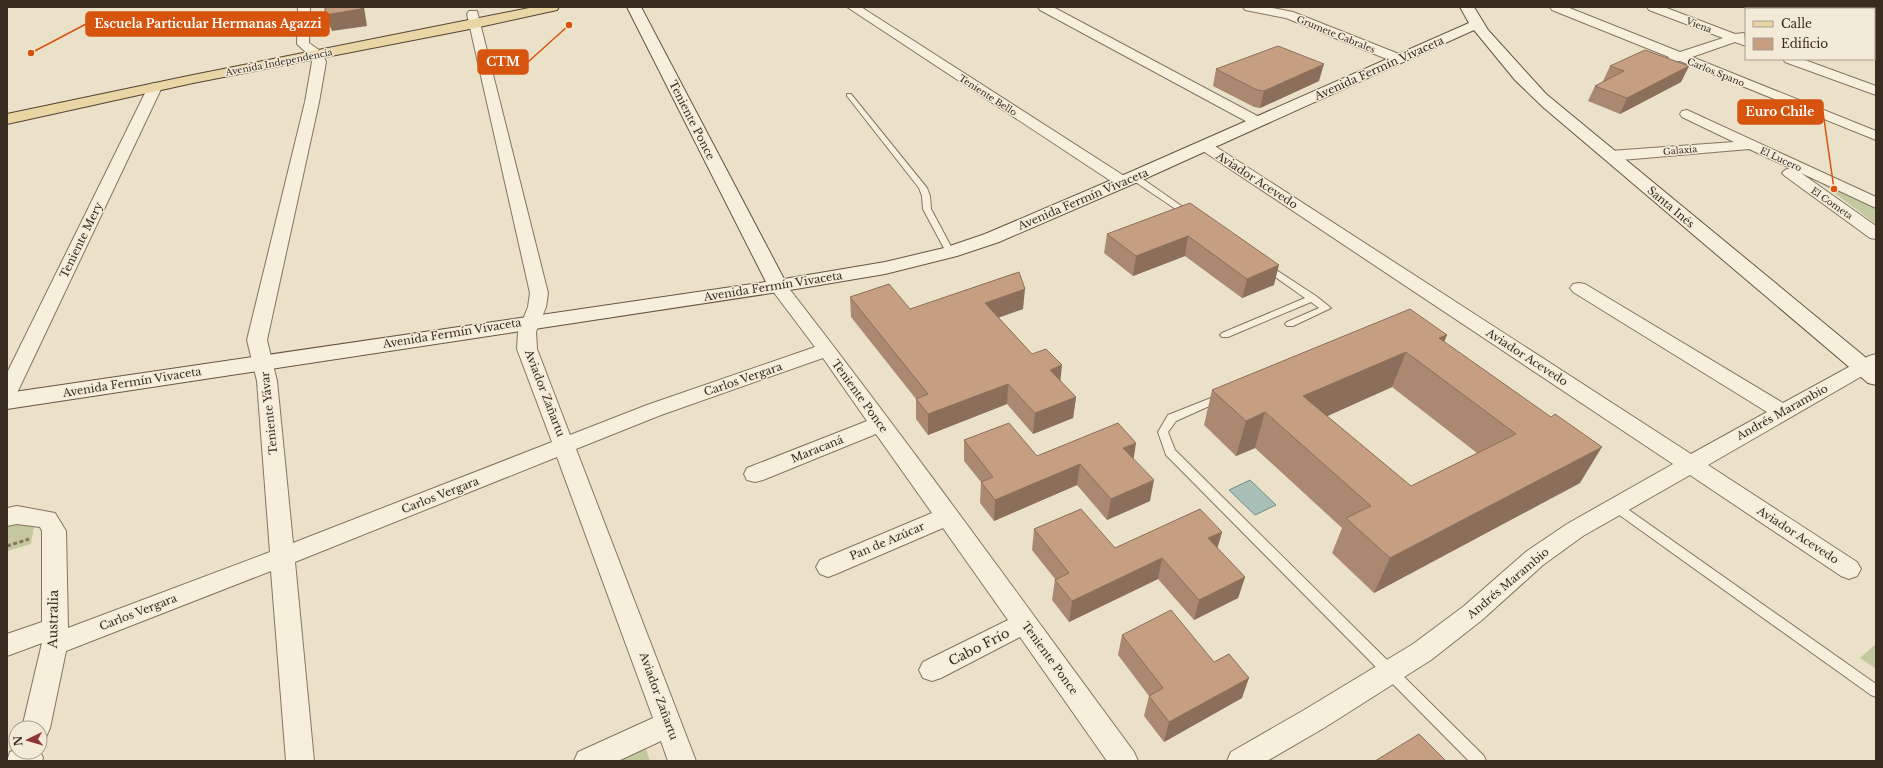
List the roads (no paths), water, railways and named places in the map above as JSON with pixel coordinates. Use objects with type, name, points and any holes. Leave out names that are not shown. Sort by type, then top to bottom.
[{"type":"main road","name":"Avenida Independencia","points":[[474,19],[508,7]]},
{"type":"main road","name":"Avenida Independencia","points":[[7,109],[474,19],[552,7]]},
{"type":"main road","name":"Teniente Ponce","points":[[634,7],[778,286]]},
{"type":"main road","points":[[1467,7],[1477,24]]},
{"type":"main road","name":"Avenida Fermín Vivaceta","points":[[7,401],[778,286],[885,268],[950,252],[992,238],[1128,180],[1477,24]]},
{"type":"main road","name":"Santa Inés","points":[[1477,24],[1535,93],[1610,156],[1872,368]]},
{"type":"main road","name":"Avenida Independencia","points":[[7,119],[313,51]]},
{"type":"street","name":"Teniente Yávar","points":[[300,761],[267,381],[257,340],[312,102],[319,62],[313,51],[304,44],[304,7]]},
{"type":"street","name":"Teniente Bello","points":[[853,7],[1128,180]]},
{"type":"street","points":[[1044,7],[1258,122]]},
{"type":"street","name":"Grumete Cabrales","points":[[1249,7],[1289,15],[1399,59]]},
{"type":"street","points":[[1289,15],[1307,7]]},
{"type":"street","name":"Carlos Spano","points":[[1556,7],[1876,136]]},
{"type":"street","name":"Viena","points":[[1653,7],[1742,38]]},
{"type":"street","name":"Aviador Zañartu","points":[[474,19],[539,293],[538,306],[530,322],[526,335],[527,349],[682,761]]},
{"type":"street","points":[[1661,63],[1742,38]]},
{"type":"street","points":[[1793,60],[1876,91]]},
{"type":"street","name":"Teniente Mery","points":[[7,393],[155,87]]},
{"type":"street","name":"El Lucero","points":[[1687,114],[1876,203]]},
{"type":"street","name":"Galaxia","points":[[1610,156],[1750,144]]},
{"type":"street","name":"El Cometa","points":[[1750,144],[1876,234]]},
{"type":"street","name":"Aviador Acevedo","points":[[1205,146],[1849,570]]},
{"type":"street","name":"Teniente Ponce","points":[[778,286],[827,350],[1124,761]]},
{"type":"street","points":[[1579,288],[1782,412]]},
{"type":"street","name":"Carlos Vergara","points":[[7,645],[55,636],[282,557],[667,405],[827,350]]},
{"type":"street","name":"Andrés Marambio","points":[[1241,761],[1392,672],[1450,631],[1535,558],[1575,530],[1782,412],[1872,368]]},
{"type":"street","name":"Maracaná","points":[[754,474],[880,424]]},
{"type":"street","name":"Australia","points":[[7,517],[17,515],[48,519],[54,531],[55,636],[38,720]]},
{"type":"street","name":"Pan de Azúcar","points":[[828,567],[947,516]]},
{"type":"street","name":"Cabo Frío","points":[[932,670],[1025,623]]},
{"type":"street","points":[[588,761],[669,724]]},
{"type":"lane","points":[[849,95],[923,188],[926,196],[927,209],[950,252]]},
{"type":"lane","points":[[1128,180],[1194,218]]},
{"type":"lane","points":[[1260,262],[1326,308],[1290,324]]},
{"type":"lane","points":[[1225,335],[1312,298]]},
{"type":"lane","points":[[1230,394],[1172,418],[1163,432],[1170,452],[1392,672],[1479,761]]},
{"type":"lane","points":[[1615,506],[1876,691]]},
{"type":"water","points":[[1250,480],[1276,505],[1255,515],[1229,490]]},
{"type":"place","name":"CTM","points":[[569,25]]},
{"type":"place","name":"Escuela Particular Hermanas Agazzi","points":[[31,53]]},
{"type":"place","name":"Euro Chile","points":[[1834,189]]}]
